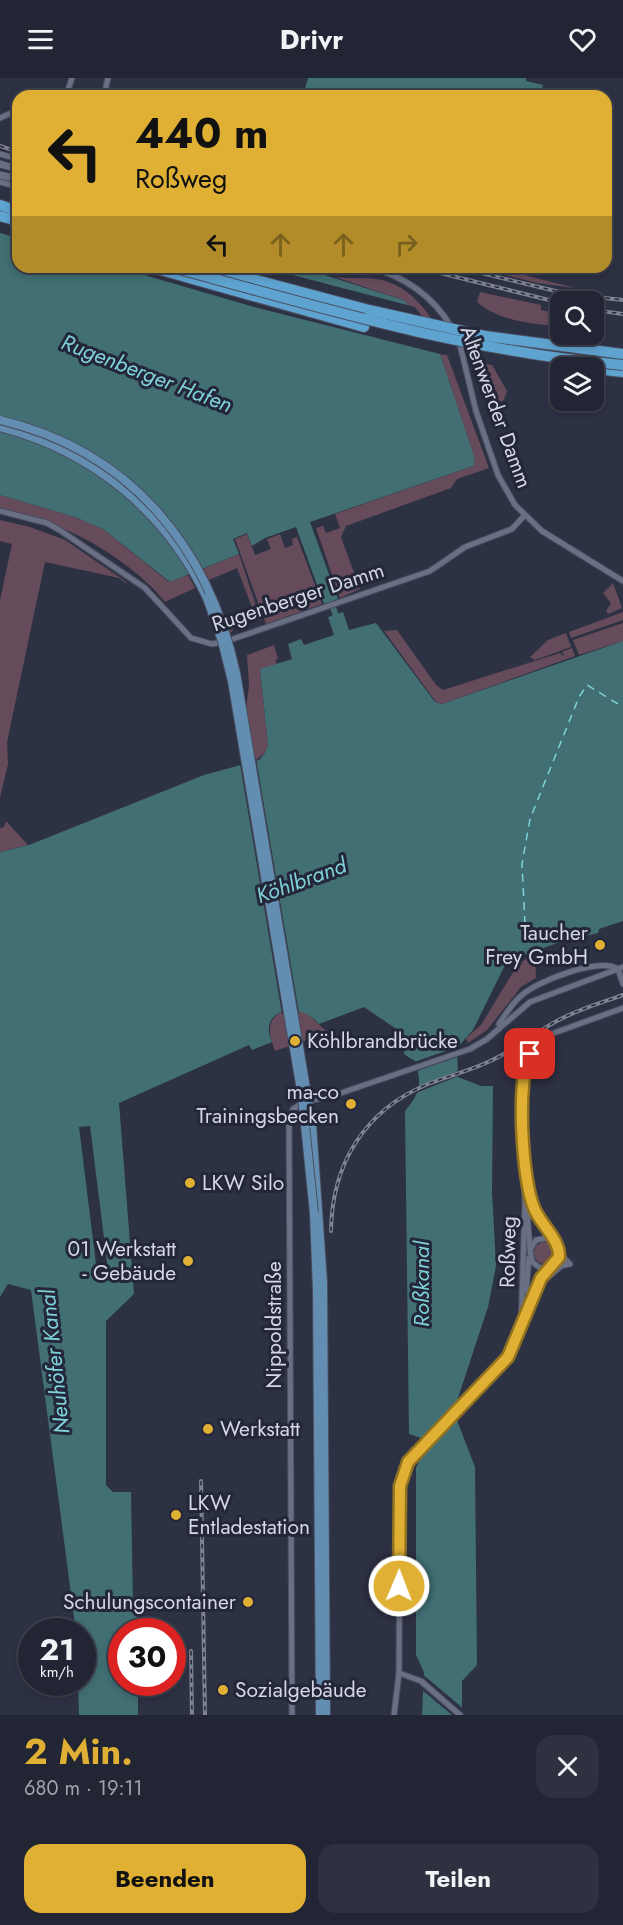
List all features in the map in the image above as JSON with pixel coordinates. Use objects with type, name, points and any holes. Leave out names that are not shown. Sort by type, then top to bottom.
[{"type":"highway","points":[[172,273],[374,329],[512,358],[550,363]]},
{"type":"highway","points":[[194,273],[366,321],[446,339],[553,358],[623,365]]},
{"type":"highway","points":[[230,273],[409,320],[531,343],[623,354]]},
{"type":"highway","points":[[604,370],[623,372]]},
{"type":"main road","points":[[0,420],[39,431],[83,452],[121,477],[150,503],[176,533],[204,577],[220,613],[232,653],[308,1095],[318,1184],[323,1282],[326,1715]]},
{"type":"main road","points":[[0,427],[39,439],[77,456],[113,480],[144,507],[170,536],[196,577],[215,617],[226,654],[294,1044],[310,1165],[317,1290],[320,1715]]},
{"type":"street","name":"Altenwerder Damm","points":[[383,273],[412,285],[431,300],[450,325],[462,349],[476,411],[498,476],[508,496],[524,516],[560,543],[623,581]]},
{"type":"street","name":"Rugenberger Damm","points":[[0,511],[47,523],[122,569],[145,588],[181,630],[201,642],[221,643],[430,571],[465,547],[512,529],[524,516]]},
{"type":"street","points":[[493,1033],[517,999],[536,986],[599,964],[620,968]]},
{"type":"street","points":[[620,968],[623,984]]},
{"type":"street","points":[[493,1033],[536,999],[620,968]]},
{"type":"street","name":"Roßweg","points":[[523,1317],[525,1165],[523,1078],[530,1054],[540,1041],[554,1033],[623,1008]]},
{"type":"street","name":"Nippoldstraße","points":[[292,1715],[290,1115],[293,1109],[304,1102],[339,1094],[462,1052],[475,1047],[493,1033]]},
{"type":"street","name":"Roßweg","points":[[525,1165],[533,1207],[559,1252],[570,1264],[560,1267],[536,1265],[530,1253],[525,1203]]},
{"type":"street","name":"Roßweg","points":[[523,1302],[533,1243],[540,1239],[550,1239],[557,1245]]},
{"type":"street","name":"Roßweg","points":[[394,1715],[399,1673],[400,1486],[408,1462],[508,1357],[518,1338],[523,1317],[536,1288],[557,1260],[559,1252]]},
{"type":"street","name":"Roßweg","points":[[536,1288],[560,1267]]},
{"type":"street","points":[[399,1673],[421,1681],[460,1715]]},
{"type":"shaded area","points":[[496,273],[516,273],[575,288],[537,283]]},
{"type":"shaded area","points":[[335,277],[382,280],[401,288],[425,310],[441,337],[403,300]]},
{"type":"shaded area","points":[[480,292],[541,305],[541,310],[550,312],[550,326],[506,318],[477,302]]},
{"type":"shaded area","points":[[440,354],[447,355],[489,468],[457,479],[451,488],[346,526],[341,537],[360,589],[340,598],[316,528],[323,526],[326,533],[340,528],[335,514],[473,466],[475,459]]},
{"type":"shaded area","points":[[480,363],[492,365],[507,391],[504,400],[498,403],[494,397],[487,400]]},
{"type":"shaded area","points":[[0,495],[75,517],[103,529],[169,582],[188,575],[195,588],[165,602],[129,567],[84,538],[34,518],[0,509]]},
{"type":"shaded area","points":[[0,520],[30,527],[65,540],[125,581],[128,585],[119,578],[45,562],[7,742],[8,764],[0,798],[0,600],[12,544],[0,541]]},
{"type":"shaded area","points":[[247,534],[255,555],[271,549],[267,539],[280,534],[285,548],[293,545],[292,539],[297,537],[322,604],[266,624],[235,539]]},
{"type":"shaded area","points":[[239,554],[261,621],[244,615],[229,635],[227,631],[239,615],[253,610],[237,568],[209,580],[203,569]]},
{"type":"shaded area","points":[[613,583],[622,608],[608,614],[606,611],[611,603],[603,593]]},
{"type":"shaded area","points":[[623,612],[623,620],[571,638],[569,632]]},
{"type":"shaded area","points":[[623,623],[623,641],[579,655],[573,640]]},
{"type":"shaded area","points":[[397,630],[436,685],[443,690],[560,653],[565,657],[562,652],[572,648],[575,656],[442,704],[436,702],[384,631]]},
{"type":"shaded area","points":[[566,633],[571,647],[535,660],[530,657],[548,640]]},
{"type":"shaded area","points":[[274,645],[277,664],[260,670],[268,745],[265,753],[252,763],[245,715],[249,686],[247,655]]},
{"type":"shaded area","points":[[6,821],[28,845],[0,852],[0,828],[4,827]]},
{"type":"shaded area","points":[[535,954],[536,978],[521,987],[487,1030],[468,1043],[466,1038],[481,1025],[518,964]]},
{"type":"shaded area","points":[[290,1009],[307,1013],[328,1033],[275,1051],[270,1025],[276,1015]]},
{"type":"shaded area","points":[[545,1242],[553,1245],[556,1253],[553,1261],[545,1264],[537,1261],[534,1253],[537,1245]]},
{"type":"water","points":[[308,78],[526,78],[526,81],[543,85],[542,90],[305,90]]},
{"type":"water","name":"Rugenberger Hafen","points":[[0,233],[12,236],[12,273],[318,273],[403,300],[410,306],[440,354],[475,459],[473,466],[310,522],[338,599],[324,604],[296,527],[265,538],[252,546],[247,533],[233,539],[239,554],[170,582],[103,529],[75,517],[0,495]]},
{"type":"water","points":[[343,612],[349,630],[376,623],[435,702],[442,704],[623,641],[623,921],[599,929],[598,933],[560,942],[507,961],[473,1030],[457,1048],[458,1077],[481,1086],[493,1086],[492,1192],[496,1266],[488,1307],[456,1404],[458,1423],[475,1467],[477,1665],[462,1681],[462,1715],[422,1715],[424,1672],[416,1655],[416,1468],[422,1454],[421,1438],[409,1434],[405,1111],[419,1087],[415,1061],[405,1055],[395,1028],[364,1007],[319,1024],[302,1012],[292,1010],[275,1015],[270,1022],[269,1031],[272,1042],[252,1050],[249,1045],[119,1103],[134,1294],[106,1321],[106,1485],[113,1492],[131,1492],[133,1607],[137,1609],[137,1618],[108,1618],[108,1696],[138,1696],[138,1715],[79,1715],[78,1696],[96,1696],[96,1618],[74,1618],[31,1290],[8,1284],[0,1297],[0,852],[29,845],[204,775],[259,760],[268,745],[260,669],[292,659],[288,644],[301,639],[304,645],[334,635],[328,617]]},
{"type":"pier","points":[[138,273],[208,273],[435,335],[444,355],[254,307]]},
{"type":"pier","points":[[214,273],[285,273],[415,307],[428,324]]},
{"type":"pier","points":[[256,758],[299,1013],[282,1014],[240,764]]},
{"type":"pier","points":[[460,1046],[460,1056],[417,1071],[414,1062]]},
{"type":"pier","points":[[461,1070],[461,1075],[416,1093],[416,1087]]},
{"type":"pier","points":[[90,1126],[109,1278],[98,1280],[79,1127]]},
{"type":"pier","points":[[460,1402],[460,1418],[419,1456],[418,1441]]},
{"type":"pier","points":[[421,1673],[465,1710],[465,1715],[452,1715],[421,1689]]},
{"type":"waterway","points":[[328,594],[338,621]]},
{"type":"ferry route","points":[[525,924],[522,864],[530,819],[579,697],[587,685],[623,707]]},
{"type":"railway","points":[[0,146],[12,150]]},
{"type":"railway","points":[[440,273],[550,300]]},
{"type":"railway","points":[[481,273],[568,294],[623,300]]},
{"type":"railway","points":[[604,311],[623,314]]},
{"type":"railway","points":[[331,1231],[333,1206],[346,1161],[356,1142],[386,1108],[428,1084],[497,1058],[563,1018],[623,995]]},
{"type":"railway","points":[[201,1481],[205,1715]]},
{"type":"railway","points":[[191,1651],[192,1715]]},
{"type":"place","name":"Taucher Frey GmbH","points":[[600,945]]},
{"type":"place","name":"Köhlbrandbrücke","points":[[295,1041]]},
{"type":"place","name":"ma-co Trainingsbecken","points":[[351,1104]]},
{"type":"place","name":"LKW Silo","points":[[190,1183]]},
{"type":"place","name":"01 Werkstatt - Gebäude","points":[[188,1261]]},
{"type":"place","name":"Werkstatt","points":[[208,1429]]},
{"type":"place","name":"LKW Entladestation","points":[[176,1515]]},
{"type":"place","name":"Schulungscontainer","points":[[248,1602]]},
{"type":"place","name":"Sozialgebäude","points":[[223,1690]]},
{"type":"route","points":[[399,1586],[400,1486],[408,1462],[508,1357],[518,1338],[523,1317],[541,1278],[559,1257],[558,1246],[533,1207],[525,1165],[523,1078],[526,1061],[530,1054]]},
{"type":"water label","name":"Köhlbrand","points":[[301,880]]},
{"type":"water label","name":"Roßkanal","points":[[421,1284]]},
{"type":"water label","name":"Neuhöfer Kanal","points":[[54,1362]]}]
